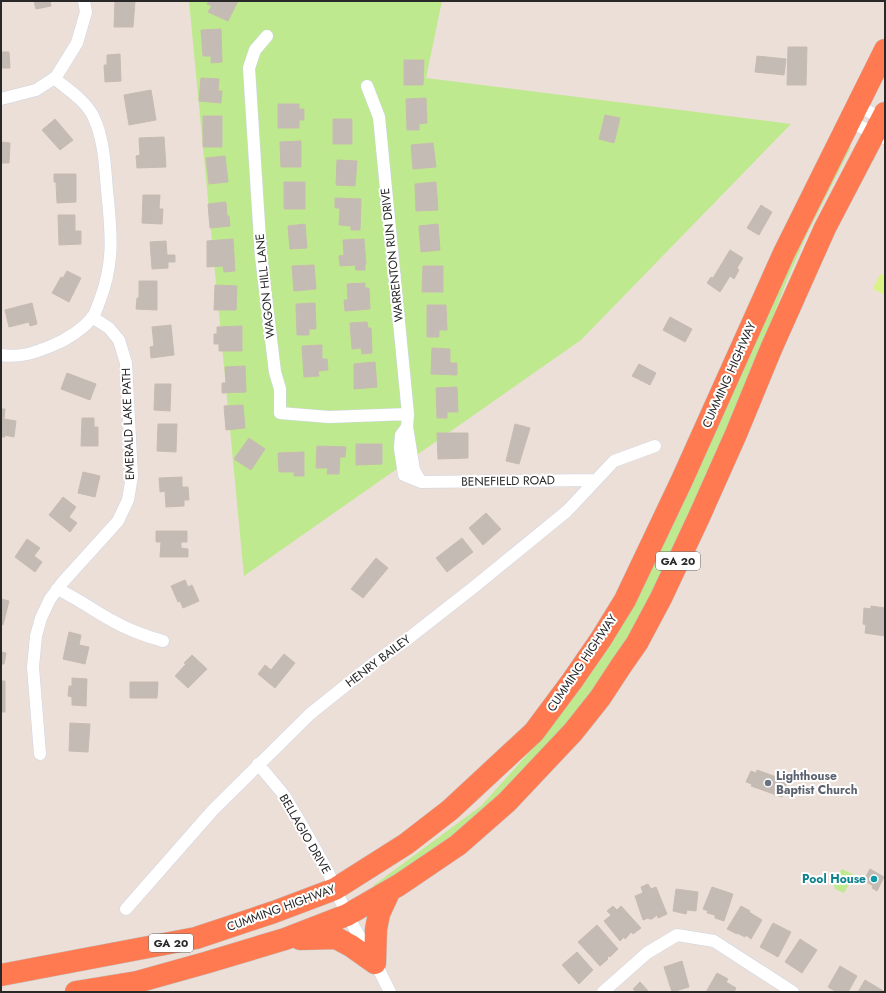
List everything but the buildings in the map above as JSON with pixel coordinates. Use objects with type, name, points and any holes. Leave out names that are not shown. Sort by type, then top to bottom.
[{"type":"highway","name":"CUMMING HIGHWAY","points":[[1,976],[196,938],[274,912],[335,889],[406,844],[450,810],[534,732],[593,651],[625,600],[682,480],[784,253],[885,50]]},
{"type":"highway","name":"GA 20","points":[[76,992],[137,982],[206,963],[285,939],[347,915],[390,890],[458,845],[512,796],[573,732],[600,698],[629,654],[661,598],[700,517],[771,349],[825,228],[882,124]]},
{"type":"highway","points":[[375,963],[376,929],[379,914],[390,890]]},
{"type":"highway","points":[[285,939],[336,938],[351,946],[375,963]]},
{"type":"street","points":[[1,99],[36,90],[56,77],[77,43],[86,12],[84,1]]},
{"type":"street","name":"WAGON HILL LANE","points":[[267,36],[255,50],[249,68],[261,256],[275,372],[280,389],[280,413],[329,417],[408,414]]},
{"type":"street","points":[[1,355],[13,357],[38,351],[62,341],[81,328],[92,317],[106,284],[111,259],[110,222],[102,144],[92,116],[80,101],[54,78]]},
{"type":"street","name":"WARRENTON RUN DRIVE","points":[[367,86],[379,117],[408,414],[405,448],[414,470],[421,482]]},
{"type":"street","points":[[854,114],[882,124]]},
{"type":"street","points":[[854,114],[882,124]]},
{"type":"street","name":"EMERALD LAKE PATH","points":[[40,754],[33,667],[36,636],[50,599],[57,589],[118,521],[128,500],[132,476],[129,392],[126,363],[120,340],[109,328],[92,317]]},
{"type":"street","name":"HENRY BAILEY","points":[[126,909],[208,815],[310,714],[375,662],[405,641],[568,511],[614,461],[655,446]]},
{"type":"street","name":"BENEFIELD ROAD","points":[[421,482],[596,480]]},
{"type":"street","points":[[57,589],[74,596],[110,620],[136,633],[163,641]]},
{"type":"street","name":"BELLAGIO DRIVE","points":[[258,764],[284,795],[307,833],[328,872],[347,915],[390,992]]},
{"type":"street","points":[[603,992],[647,953],[677,935],[714,941],[793,992]]},
{"type":"green space","points":[[189,1],[442,1],[426,78],[791,124],[581,340],[244,576]]},
{"type":"green space","points":[[845,145],[851,147],[807,234],[785,285],[732,429],[633,636],[557,742],[458,834],[377,888],[374,885],[481,806],[545,735]]},
{"type":"green space","points":[[880,274],[885,276],[885,295],[873,289]]},
{"type":"green space","points":[[842,869],[854,875],[844,893],[835,889],[834,886],[836,878]]},
{"type":"place","name":"Lighthouse Baptist Church","points":[[768,783]]},
{"type":"place","name":"Pool House","points":[[874,879]]}]
